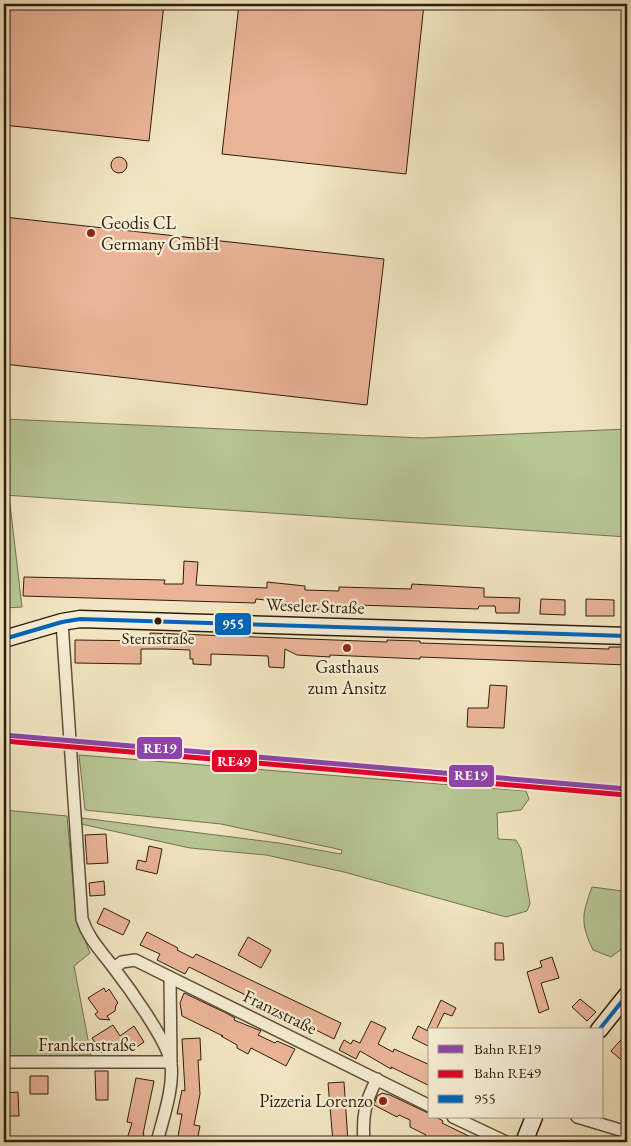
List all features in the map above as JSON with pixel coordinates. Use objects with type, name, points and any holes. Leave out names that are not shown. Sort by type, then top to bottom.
[{"type":"main road","name":"Weseler Straße","points":[[4,638],[80,619],[627,636]]},
{"type":"main road","points":[[601,1028],[627,995]]},
{"type":"main road","points":[[524,1142],[534,1118]]},
{"type":"street","points":[[62,622],[82,919],[93,942],[114,968],[161,1038],[171,1062]]},
{"type":"street","name":"Franzstraße","points":[[114,968],[122,962],[134,960],[428,1105]]},
{"type":"street","points":[[157,1142],[172,1078],[170,977]]},
{"type":"street","name":"Frankenstraße","points":[[4,1062],[171,1062]]},
{"type":"street","points":[[364,1142],[363,1115],[377,1079]]},
{"type":"street","points":[[455,1118],[506,1142]]},
{"type":"street","points":[[579,1118],[627,1132]]},
{"type":"green space","points":[[4,419],[422,438],[627,429],[627,537],[4,495]]},
{"type":"green space","points":[[4,504],[10,504],[22,607],[5,608],[4,630]]},
{"type":"green space","points":[[79,755],[526,791],[529,799],[521,810],[497,813],[498,839],[516,840],[521,849],[530,904],[527,911],[506,917],[344,872],[266,855],[190,848],[81,824],[82,818],[279,843],[341,854],[342,850],[221,824],[85,810]]},
{"type":"green space","points":[[4,810],[67,816],[76,917],[90,953],[74,966],[91,1055],[9,1057],[10,1038],[4,1038]]},
{"type":"green space","points":[[627,880],[627,945],[611,957],[593,950],[584,925],[584,912],[592,887],[623,891]]},
{"type":"building","points":[[4,4],[164,4],[149,141],[4,125]]},
{"type":"building","points":[[239,4],[424,4],[406,174],[222,154]]},
{"type":"building","points":[[116,157],[122,157],[127,162],[125,171],[116,173],[111,168],[111,162]]},
{"type":"building","points":[[4,217],[384,259],[367,405],[4,364]]},
{"type":"building","points":[[184,561],[198,562],[196,585],[267,588],[267,582],[305,586],[305,590],[339,591],[339,587],[411,589],[412,584],[484,588],[484,597],[520,598],[519,613],[496,613],[495,606],[479,606],[478,609],[327,604],[327,610],[313,609],[313,605],[256,599],[255,603],[23,596],[24,577],[165,580],[164,584],[183,584]]},
{"type":"building","points":[[541,599],[565,600],[565,615],[540,614]]},
{"type":"building","points":[[586,599],[614,600],[614,616],[586,616]]},
{"type":"building","points":[[150,633],[609,649],[609,647],[627,647],[627,665],[420,657],[420,659],[330,655],[330,657],[297,655],[285,649],[284,668],[269,667],[268,656],[211,654],[211,665],[193,664],[193,659],[190,659],[190,650],[165,649],[141,649],[141,664],[75,663],[75,640],[150,641]]},
{"type":"building","points":[[490,685],[507,686],[504,728],[467,727],[468,708],[488,708]]},
{"type":"building","points":[[106,834],[108,863],[87,864],[85,835]]},
{"type":"building","points":[[149,846],[162,849],[157,874],[136,869],[138,860],[146,862]]},
{"type":"building","points":[[104,881],[105,895],[90,896],[89,883]]},
{"type":"building","points":[[104,908],[130,921],[123,935],[97,923]]},
{"type":"building","points":[[147,932],[193,958],[196,954],[341,1023],[334,1039],[189,967],[185,974],[157,960],[160,954],[140,945]]},
{"type":"building","points":[[248,937],[271,950],[261,968],[238,955]]},
{"type":"building","points":[[495,943],[503,943],[504,960],[495,960]]},
{"type":"building","points":[[552,957],[559,978],[541,983],[549,1009],[539,1013],[527,972],[542,967],[540,961]]},
{"type":"building","points":[[104,988],[106,992],[109,989],[118,1003],[115,1011],[107,1016],[110,1020],[99,1019],[95,1014],[98,1012],[88,998]]},
{"type":"building","points":[[184,993],[226,1013],[235,1018],[234,1020],[261,1031],[258,1035],[295,1049],[286,1066],[251,1048],[248,1054],[221,1036],[223,1036],[182,1016],[180,1003]]},
{"type":"building","points":[[580,999],[596,1012],[587,1021],[572,1007]]},
{"type":"building","points":[[441,1000],[456,1008],[452,1016],[444,1013],[437,1028],[428,1028],[427,1030]]},
{"type":"building","points":[[371,1021],[386,1028],[378,1044],[393,1052],[394,1049],[428,1064],[428,1085],[391,1067],[391,1069],[360,1051],[356,1059],[339,1050],[344,1040],[351,1044],[353,1040],[360,1043]]},
{"type":"building","points":[[113,1025],[120,1036],[134,1026],[144,1042],[131,1051],[125,1043],[112,1052],[109,1049],[102,1053],[92,1038]]},
{"type":"building","points":[[418,1026],[428,1031],[428,1046],[412,1038]]},
{"type":"building","points":[[627,1033],[627,1065],[611,1051]]},
{"type":"building","points":[[200,1038],[201,1060],[198,1060],[200,1094],[194,1125],[200,1126],[197,1142],[177,1142],[182,1114],[177,1114],[182,1090],[185,1091],[182,1039]]},
{"type":"building","points":[[95,1071],[108,1071],[108,1100],[96,1100]]},
{"type":"building","points":[[30,1076],[48,1076],[48,1094],[30,1094]]},
{"type":"building","points":[[136,1078],[154,1081],[142,1142],[126,1142],[132,1123],[127,1122]]},
{"type":"building","points":[[344,1082],[348,1142],[333,1142],[328,1083]]},
{"type":"building","points":[[18,1092],[19,1116],[4,1116],[4,1093]]},
{"type":"building","points":[[382,1093],[390,1095],[428,1113],[428,1118],[438,1118],[443,1121],[442,1123],[481,1142],[422,1142],[426,1135],[410,1127],[410,1120],[399,1115],[397,1117],[374,1105],[377,1096]]},
{"type":"rail line","name":"RE19","points":[[4,735],[627,789]]},
{"type":"rail line","name":"RE49","points":[[4,741],[626,795]]},
{"type":"transit line","name":"955","points":[[4,639],[62,622],[80,619],[627,636]]},
{"type":"transit line","name":"955","points":[[601,1028],[627,995]]},
{"type":"place","name":"Geodis CL Germany GmbH","points":[[91,233]]},
{"type":"place","name":"Sternstraße","points":[[158,621]]},
{"type":"place","name":"Gasthaus zum Ansitz","points":[[347,648]]},
{"type":"place","name":"Pizzeria Lorenzo","points":[[383,1101]]}]
